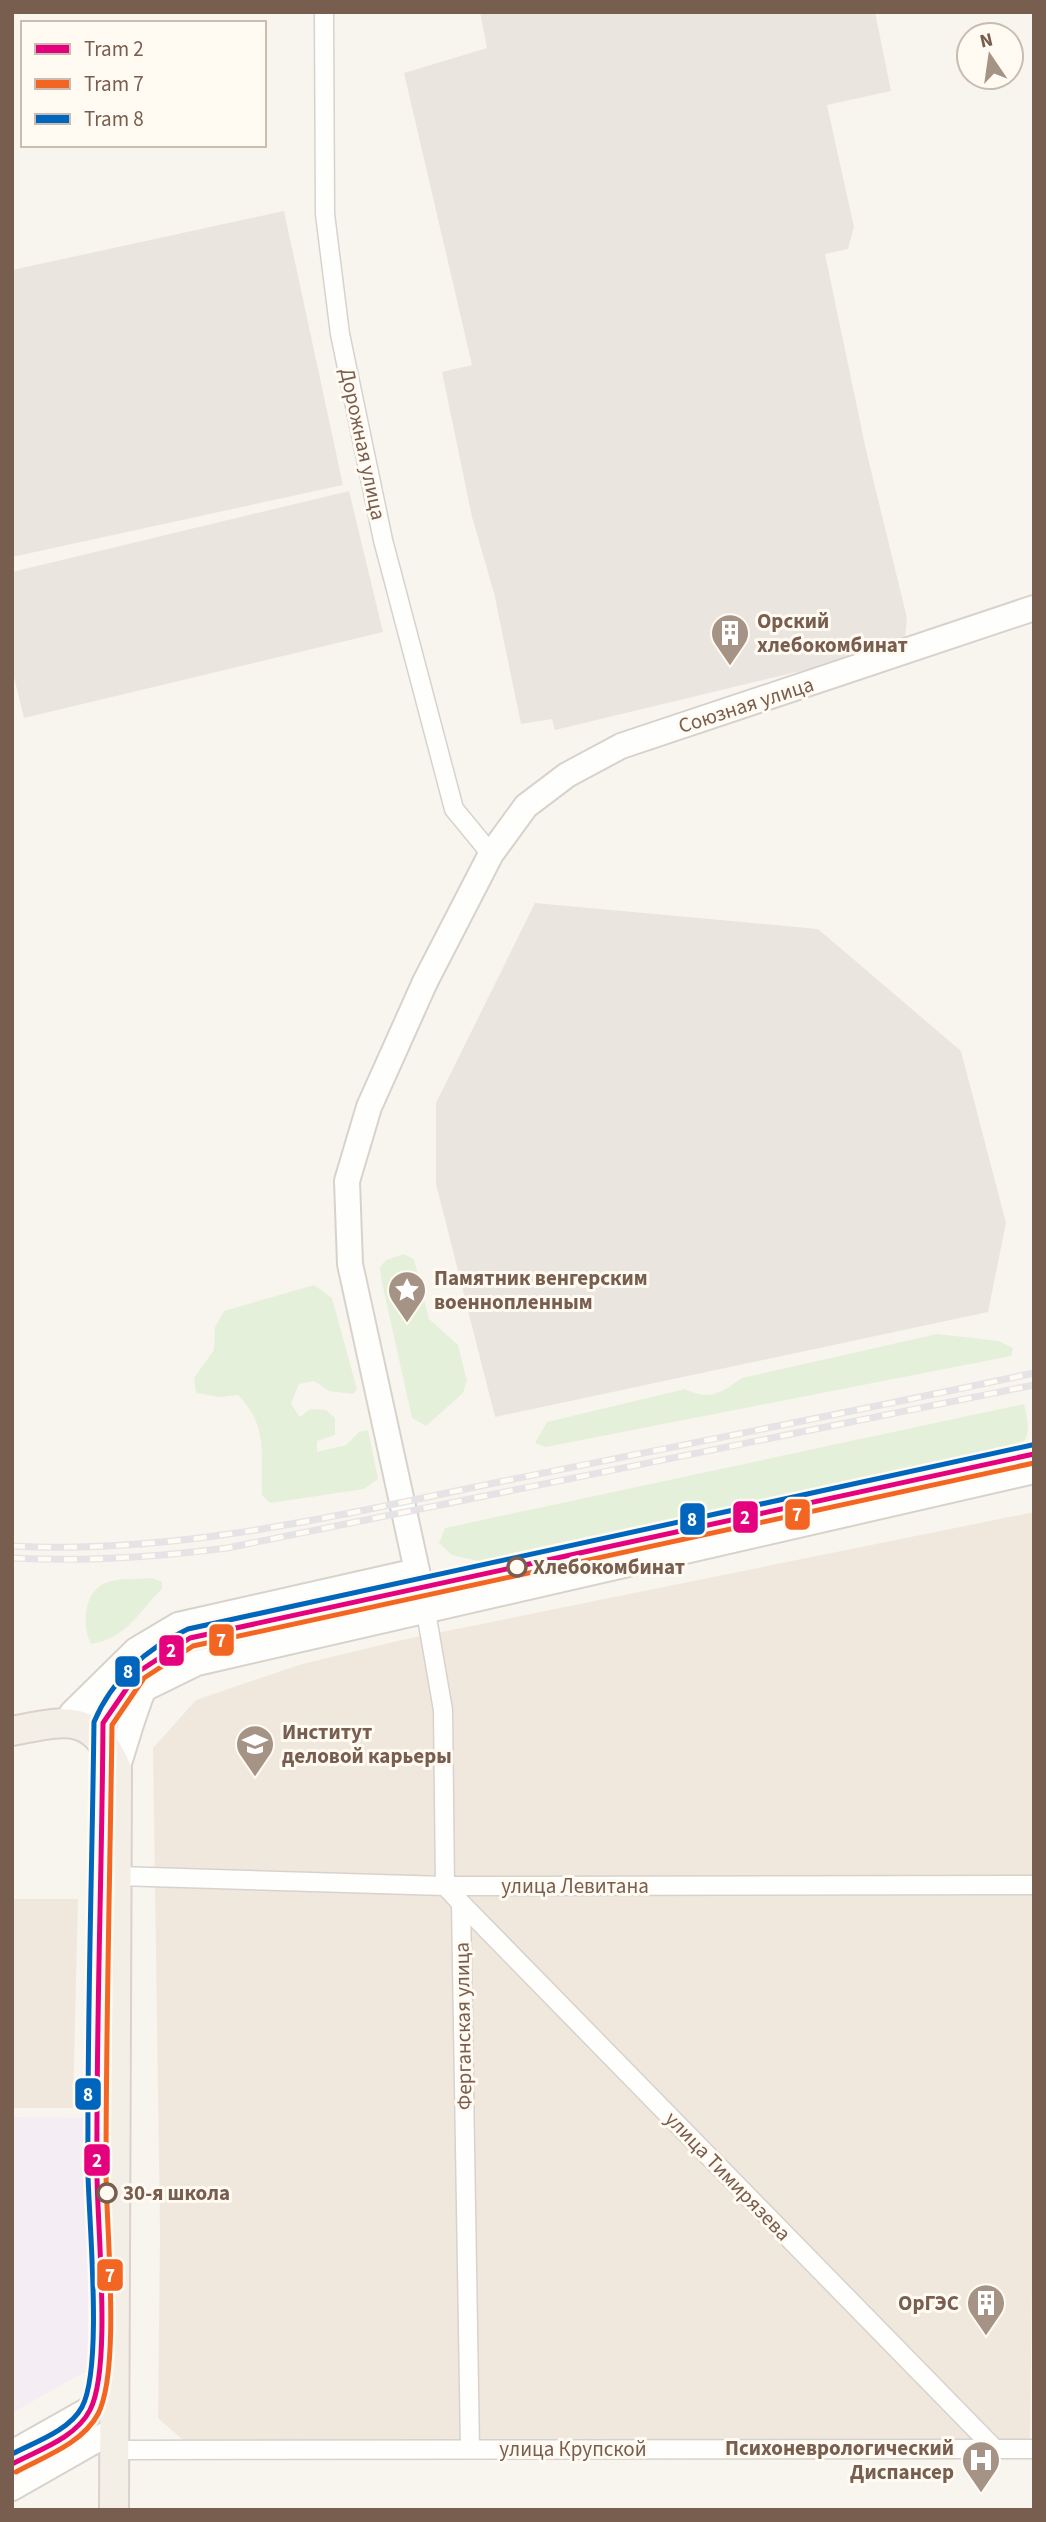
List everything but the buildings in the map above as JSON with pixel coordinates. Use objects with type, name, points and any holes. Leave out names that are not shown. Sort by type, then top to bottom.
[{"type":"main road","name":"Союзная улица","points":[[426,1612],[350,1264],[348,1181],[369,1107],[425,982],[491,854],[526,806],[567,775],[621,746],[1034,608]]},
{"type":"main road","points":[[12,1731],[63,1721],[144,1689],[197,1663],[1034,1471]]},
{"type":"main road","points":[[63,1721],[136,1650],[178,1625],[417,1570]]},
{"type":"main road","points":[[114,2510],[112,2441],[117,1769],[144,1689],[166,1650],[179,1636],[208,1617]]},
{"type":"main road","points":[[63,1721],[88,1726],[103,1740],[117,1769]]},
{"type":"main road","points":[[12,2452],[113,2396]]},
{"type":"main road","points":[[12,2488],[112,2441]]},
{"type":"street","name":"Дорожная улица","points":[[324,12],[325,214],[340,334],[383,540],[454,809],[491,854]]},
{"type":"street","points":[[426,1612],[443,1710],[445,1886],[461,1903]]},
{"type":"street","name":"улица Левитана","points":[[117,1876],[445,1886],[1034,1885]]},
{"type":"street","name":"улица Тимирязева","points":[[461,1903],[995,2449]]},
{"type":"street","name":"Ферганская улица","points":[[461,1903],[470,2449]]},
{"type":"street","name":"улица Крупской","points":[[112,2441],[470,2449],[1034,2449]]},
{"type":"shaded area","points":[[480,12],[875,12],[891,91],[827,105],[854,227],[848,249],[825,254],[866,450],[907,618],[905,638],[851,659],[555,730],[552,719],[521,724],[494,593],[472,517],[442,372],[472,365],[404,73],[487,48]]},
{"type":"shaded area","points":[[284,211],[343,485],[12,557],[12,270]]},
{"type":"shaded area","points":[[349,491],[383,632],[24,718],[12,669],[12,572]]},
{"type":"shaded area","points":[[535,903],[818,929],[961,1051],[1006,1223],[988,1312],[495,1417],[436,1184],[436,1103]]},
{"type":"shaded area","points":[[1034,1512],[1034,2138],[1030,2441],[184,2441],[158,2418],[160,2232],[153,1748],[196,1700],[302,1664],[402,1640]]},
{"type":"shaded area","points":[[12,1899],[78,1899],[73,2108],[12,2108]]},
{"type":"shaded area","points":[[12,2117],[88,2118],[92,2368],[12,2413]]},
{"type":"green space","points":[[404,1254],[414,1259],[429,1319],[458,1345],[467,1381],[463,1393],[426,1426],[412,1418],[381,1278],[380,1267],[386,1260]]},
{"type":"green space","points":[[314,1285],[332,1298],[357,1389],[353,1394],[329,1391],[314,1381],[299,1384],[291,1404],[300,1417],[310,1409],[326,1410],[335,1418],[335,1435],[317,1441],[317,1452],[346,1445],[359,1432],[368,1430],[378,1479],[364,1489],[270,1503],[262,1495],[261,1441],[255,1418],[238,1395],[220,1397],[196,1393],[194,1378],[214,1350],[215,1327],[224,1311]]},
{"type":"green space","points":[[937,1334],[999,1341],[1013,1348],[1011,1356],[546,1447],[535,1443],[547,1422],[685,1389],[694,1393],[715,1394],[742,1378]]},
{"type":"green space","points":[[1024,1404],[1028,1430],[1022,1444],[483,1562],[452,1555],[439,1543],[445,1528]]},
{"type":"green space","points":[[152,1578],[162,1582],[162,1589],[138,1616],[114,1636],[91,1644],[86,1618],[89,1600],[94,1592],[108,1582]]},
{"type":"railway","points":[[12,1546],[136,1544],[260,1529],[1034,1373]]},
{"type":"railway","points":[[12,1558],[120,1558],[227,1548],[1034,1385]]},
{"type":"tram line","name":"8","points":[[12,2454],[69,2423],[82,2407],[88,2388],[93,2329],[88,2117],[94,1722],[111,1692],[132,1666],[188,1629],[1032,1445]]},
{"type":"tram line","name":"2","points":[[12,2464],[56,2442],[76,2428],[90,2410],[97,2390],[102,2331],[97,2117],[103,1723],[138,1672],[190,1638],[1034,1454]]},
{"type":"tram line","name":"7","points":[[16,2472],[61,2449],[82,2434],[98,2414],[105,2393],[111,2332],[106,2171],[112,1725],[144,1678],[193,1646],[1034,1463]]},
{"type":"place","name":"Орский хлебокомбинат","points":[[730,667]]},
{"type":"place","name":"Памятник венгерским военнопленным","points":[[407,1324]]},
{"type":"place","name":"Хлебокомбинат","points":[[517,1567]]},
{"type":"place","name":"Институт деловой карьеры","points":[[255,1778]]},
{"type":"place","name":"30-я школа","points":[[107,2193]]},
{"type":"place","name":"ОрГЭС","points":[[986,2337]]},
{"type":"place","name":"Психоневрологический Диспансер","points":[[981,2494]]}]
